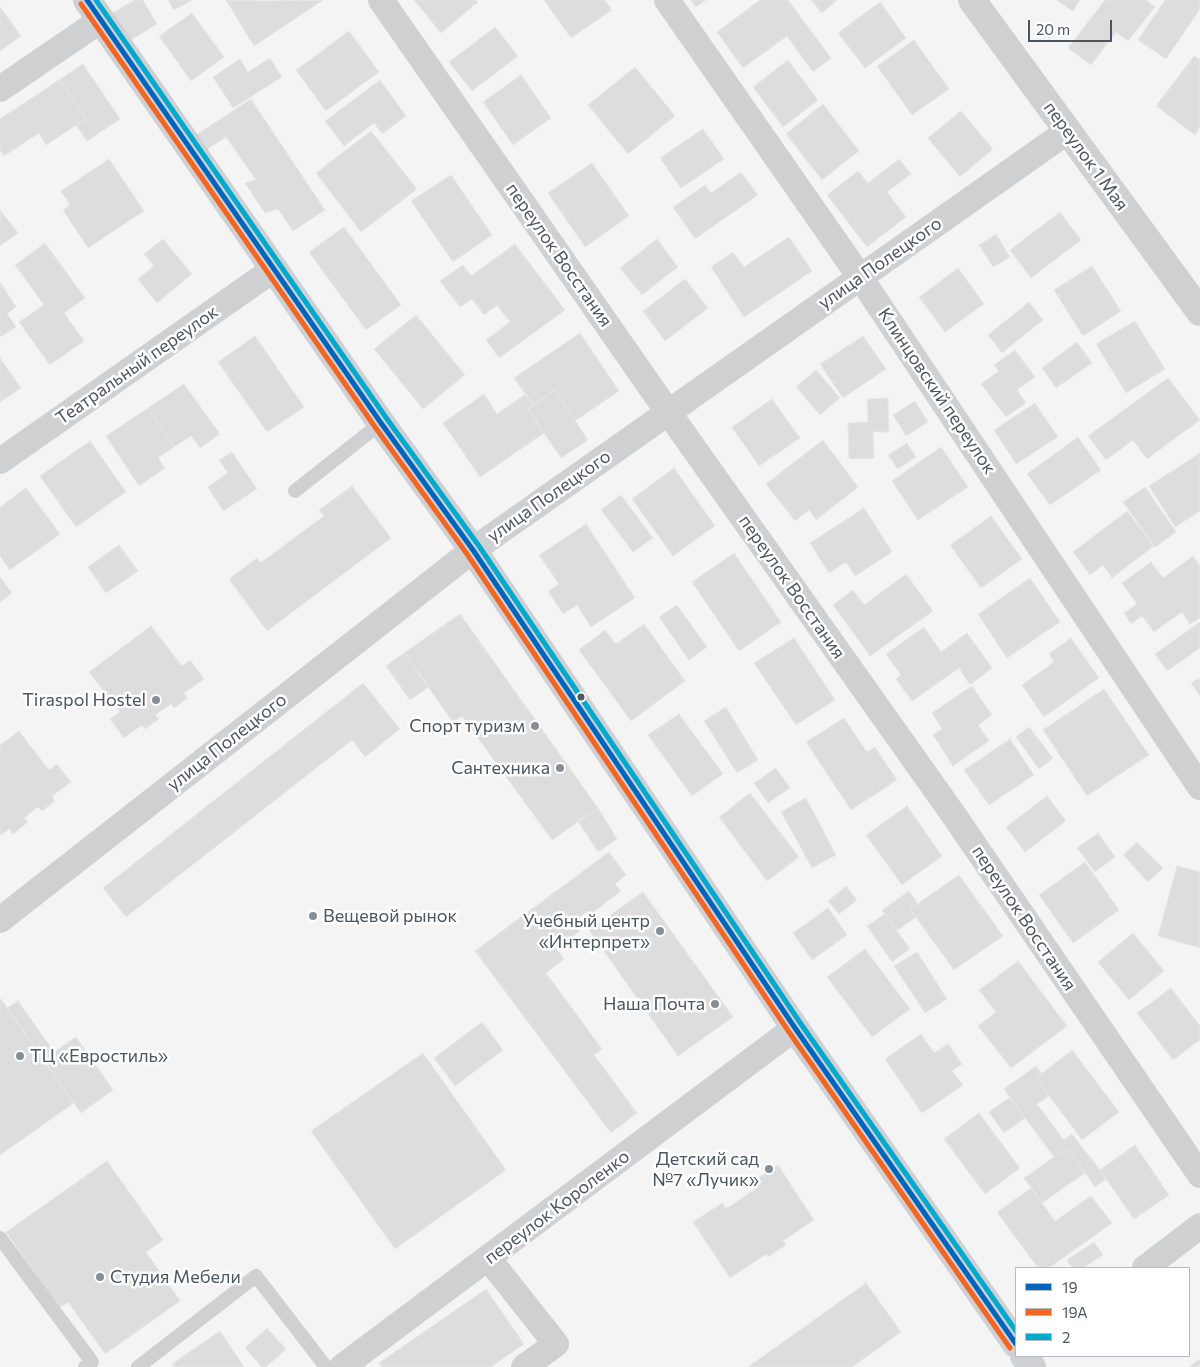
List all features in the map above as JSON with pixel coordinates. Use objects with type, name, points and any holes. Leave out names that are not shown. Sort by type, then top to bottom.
[{"type":"main road","points":[[94,10],[381,423],[473,550],[795,1028],[1015,1346]]},
{"type":"street","name":"переулок Восстания","points":[[381,0],[668,412],[953,814],[1200,1175]]},
{"type":"street","name":"Клинцовский переулок","points":[[667,0],[860,277],[1200,787]]},
{"type":"street","name":"переулок 1 Мая","points":[[972,0],[1200,312]]},
{"type":"street","points":[[0,89],[94,10]]},
{"type":"street","name":"улица Полецкого","points":[[0,920],[473,550],[1068,131]]},
{"type":"street","name":"Театральный переулок","points":[[0,461],[274,269]]},
{"type":"street","name":"переулок Короленко","points":[[342,1367],[795,1028]]},
{"type":"street","points":[[1146,1267],[1200,1226]]},
{"type":"street","points":[[488,1258],[556,1344],[524,1367]]},
{"type":"lane","points":[[295,491],[381,423]]},
{"type":"lane","points":[[0,1238],[92,1362],[85,1367]]},
{"type":"lane","points":[[138,1367],[256,1276],[326,1367]]},
{"type":"building","points":[[135,0],[143,0],[157,24],[126,43],[109,15]]},
{"type":"building","points":[[168,0],[192,0],[174,10]]},
{"type":"building","points":[[226,0],[261,1],[323,0],[254,46]]},
{"type":"building","points":[[414,0],[476,0],[478,2],[441,33]]},
{"type":"building","points":[[544,0],[605,0],[612,10],[571,38]]},
{"type":"building","points":[[691,0],[706,0],[696,7]]},
{"type":"building","points":[[760,0],[788,0],[831,58],[813,72],[787,36],[743,68],[717,32]]},
{"type":"building","points":[[811,0],[837,0],[822,13]]},
{"type":"building","points":[[1056,0],[1080,0],[1073,11]]},
{"type":"building","points":[[1105,0],[1146,0],[1155,7],[1128,41],[1116,32],[1091,65],[1068,48]]},
{"type":"building","points":[[1165,0],[1200,0],[1200,9],[1166,59],[1138,40]]},
{"type":"building","points":[[880,2],[906,38],[865,68],[838,33]]},
{"type":"building","points":[[0,7],[21,36],[0,51]]},
{"type":"building","points":[[192,13],[224,57],[191,81],[159,36]]},
{"type":"building","points":[[495,27],[518,56],[472,91],[449,62]]},
{"type":"building","points":[[349,31],[379,72],[326,111],[296,70]]},
{"type":"building","points":[[914,40],[949,89],[912,115],[877,66]]},
{"type":"building","points":[[1194,56],[1200,60],[1200,127],[1195,135],[1156,106]]},
{"type":"building","points":[[270,58],[282,77],[233,108],[213,77],[240,59],[248,72]]},
{"type":"building","points":[[788,60],[818,100],[783,127],[753,87]]},
{"type":"building","points":[[83,64],[120,119],[87,141],[76,125],[86,119],[59,80]]},
{"type":"building","points":[[635,67],[675,116],[628,154],[588,105]]},
{"type":"building","points":[[521,75],[551,118],[513,145],[483,102]]},
{"type":"building","points":[[59,80],[86,119],[46,145],[39,133],[4,156],[0,150],[0,119]]},
{"type":"building","points":[[380,80],[406,116],[382,134],[374,123],[344,146],[325,121]]},
{"type":"building","points":[[251,99],[325,210],[293,231],[278,209],[265,213],[245,183],[256,180],[226,137],[206,150],[196,135]]},
{"type":"building","points":[[823,104],[859,151],[822,180],[786,134]]},
{"type":"building","points":[[961,111],[993,149],[960,177],[928,138]]},
{"type":"building","points":[[703,129],[724,159],[681,188],[660,158]]},
{"type":"building","points":[[371,131],[417,189],[361,232],[316,173]]},
{"type":"building","points":[[109,159],[144,211],[88,248],[63,210],[70,205],[61,191]]},
{"type":"building","points":[[899,159],[911,174],[887,192],[906,217],[867,247],[827,195],[858,171],[868,183]]},
{"type":"building","points":[[592,163],[629,216],[585,247],[548,193]]},
{"type":"building","points":[[741,172],[758,195],[695,239],[673,207],[705,185],[711,193]]},
{"type":"building","points":[[451,175],[492,235],[453,262],[411,201]]},
{"type":"building","points":[[0,210],[18,233],[0,246]]},
{"type":"building","points":[[1060,212],[1081,240],[1031,278],[1010,250]]},
{"type":"building","points":[[344,227],[401,305],[366,330],[309,252]]},
{"type":"building","points":[[996,234],[1010,257],[993,267],[979,245]]},
{"type":"building","points":[[789,237],[812,271],[744,317],[711,267],[733,252],[744,267]]},
{"type":"building","points":[[163,239],[192,274],[157,303],[138,279],[154,266],[144,254]]},
{"type":"building","points":[[657,239],[678,267],[642,295],[620,268]]},
{"type":"building","points":[[45,243],[85,298],[64,313],[84,341],[50,365],[19,322],[44,305],[15,265]]},
{"type":"building","points":[[515,244],[565,310],[499,358],[486,340],[510,322],[497,305],[484,315],[472,299],[460,307],[440,281],[463,265],[471,276]]},
{"type":"building","points":[[1092,266],[1121,311],[1083,336],[1054,290]]},
{"type":"building","points":[[958,268],[984,304],[945,332],[919,297]]},
{"type":"building","points":[[685,279],[708,308],[665,341],[643,311]]},
{"type":"building","points":[[0,282],[16,307],[7,314],[16,327],[0,337]]},
{"type":"building","points":[[1029,302],[1043,320],[1002,353],[988,335]]},
{"type":"building","points":[[416,315],[465,375],[423,409],[374,349]]},
{"type":"building","points":[[1135,321],[1165,369],[1126,393],[1096,344]]},
{"type":"building","points":[[580,333],[619,391],[575,421],[555,390],[533,405],[514,378]]},
{"type":"building","points":[[255,336],[304,407],[267,432],[218,362]]},
{"type":"building","points":[[863,336],[886,369],[843,398],[820,364]]},
{"type":"building","points":[[1077,342],[1092,363],[1056,388],[1042,368]]},
{"type":"building","points":[[1015,350],[1035,377],[1017,390],[1026,403],[1006,417],[981,384],[999,371],[994,365]]},
{"type":"building","points":[[0,358],[21,388],[0,402]]},
{"type":"building","points":[[816,370],[840,398],[820,415],[796,387]]},
{"type":"building","points":[[1168,378],[1200,420],[1147,459],[1133,440],[1106,460],[1088,436]]},
{"type":"building","points":[[184,384],[220,434],[200,448],[191,436],[174,447],[148,408]]},
{"type":"building","points":[[555,390],[588,440],[561,458],[528,409]]},
{"type":"building","points":[[484,394],[497,414],[526,394],[533,405],[528,409],[544,433],[480,477],[443,423]]},
{"type":"building","points":[[888,398],[889,432],[873,432],[874,458],[849,459],[848,423],[868,422],[867,399]]},
{"type":"building","points":[[772,399],[800,438],[759,466],[732,427]]},
{"type":"building","points":[[915,401],[928,422],[906,436],[893,415]]},
{"type":"building","points":[[1035,403],[1058,437],[1016,464],[994,430]]},
{"type":"building","points":[[148,408],[174,447],[158,458],[165,468],[139,486],[106,436]]},
{"type":"building","points":[[1078,437],[1101,470],[1050,505],[1027,474]]},
{"type":"building","points":[[823,440],[858,487],[816,520],[809,510],[795,521],[766,484]]},
{"type":"building","points":[[90,441],[126,492],[76,527],[40,476]]},
{"type":"building","points":[[907,443],[916,457],[898,469],[888,455]]},
{"type":"building","points":[[941,447],[968,487],[918,520],[892,481]]},
{"type":"building","points":[[232,452],[257,489],[223,511],[208,487],[228,473],[219,460]]},
{"type":"building","points":[[1200,453],[1200,511],[1175,527],[1149,486]]},
{"type":"building","points":[[674,468],[715,526],[673,556],[632,499]]},
{"type":"building","points":[[352,486],[391,538],[267,631],[229,579],[257,558],[260,563],[324,516],[319,510]]},
{"type":"building","points":[[1145,487],[1176,532],[1155,547],[1123,502]]},
{"type":"building","points":[[26,488],[60,534],[10,570],[0,556],[0,507]]},
{"type":"building","points":[[621,495],[653,538],[633,552],[601,510]]},
{"type":"building","points":[[864,508],[892,552],[855,576],[846,562],[829,573],[810,543]]},
{"type":"building","points":[[1127,511],[1154,546],[1112,578],[1103,565],[1090,575],[1073,552]]},
{"type":"building","points":[[991,516],[1022,559],[981,588],[950,545]]},
{"type":"building","points":[[586,524],[635,598],[591,627],[577,605],[563,614],[548,591],[559,584],[539,555]]},
{"type":"building","points":[[119,545],[138,571],[106,593],[88,567]]},
{"type":"building","points":[[734,553],[781,622],[739,651],[692,582]]},
{"type":"building","points":[[1193,556],[1200,566],[1200,618],[1190,624],[1182,612],[1154,632],[1142,616],[1131,624],[1124,613],[1137,604],[1122,583],[1151,562],[1163,578]]},
{"type":"building","points":[[906,574],[933,611],[870,656],[833,605],[853,590],[864,605]]},
{"type":"building","points":[[0,577],[12,593],[0,602]]},
{"type":"building","points":[[1030,578],[1060,622],[1007,658],[978,614]]},
{"type":"building","points":[[677,605],[707,647],[689,660],[659,617]]},
{"type":"building","points":[[460,614],[598,808],[552,840],[462,716],[453,722],[404,653]]},
{"type":"building","points":[[1200,622],[1200,648],[1167,671],[1155,654]]},
{"type":"building","points":[[644,624],[685,681],[631,721],[579,650],[605,630],[616,644]]},
{"type":"building","points":[[151,626],[182,666],[190,660],[204,679],[184,693],[188,698],[174,708],[171,704],[155,715],[159,719],[145,729],[142,725],[124,738],[110,719],[120,712],[89,672]]},
{"type":"building","points":[[924,627],[941,652],[967,633],[992,668],[970,685],[959,668],[912,701],[896,679],[901,675],[886,654]]},
{"type":"building","points":[[794,638],[835,700],[796,725],[754,663]]},
{"type":"building","points":[[1071,638],[1099,678],[1044,717],[1022,685],[1054,662],[1049,654]]},
{"type":"building","points":[[404,653],[429,687],[410,700],[386,666]]},
{"type":"building","points":[[1200,678],[1200,696],[1191,683]]},
{"type":"building","points":[[363,683],[400,729],[365,757],[352,740],[126,917],[103,888]]},
{"type":"building","points":[[972,686],[992,715],[978,725],[989,741],[953,766],[933,735],[942,729],[932,713]]},
{"type":"building","points":[[1104,689],[1149,755],[1087,796],[1043,730]]},
{"type":"building","points":[[726,707],[758,760],[737,773],[704,721]]},
{"type":"building","points":[[679,714],[723,774],[692,796],[648,735]]},
{"type":"building","points":[[844,718],[867,752],[875,747],[897,780],[851,810],[806,742]]},
{"type":"building","points":[[1029,727],[1053,758],[1039,769],[1016,737]]},
{"type":"building","points":[[19,731],[49,770],[57,764],[71,782],[52,796],[55,801],[42,811],[38,807],[24,818],[28,822],[13,834],[9,829],[0,836],[0,745]]},
{"type":"building","points":[[1010,739],[1034,775],[989,805],[964,770]]},
{"type":"building","points":[[776,768],[790,788],[768,803],[754,783]]},
{"type":"building","points":[[750,793],[799,857],[767,881],[719,817]]},
{"type":"building","points":[[1047,796],[1066,821],[1025,852],[1006,827]]},
{"type":"building","points":[[806,798],[836,855],[812,868],[781,812]]},
{"type":"building","points":[[907,806],[942,856],[902,885],[866,835]]},
{"type":"building","points":[[598,808],[617,839],[598,852],[578,821]]},
{"type":"building","points":[[1098,833],[1115,857],[1095,872],[1077,848]]},
{"type":"building","points":[[1137,842],[1163,868],[1148,882],[1123,855]]},
{"type":"building","points":[[609,852],[626,875],[615,884],[621,891],[591,914],[588,911],[573,922],[580,931],[556,948],[564,959],[546,973],[602,1049],[594,1055],[637,1113],[611,1133],[475,951]]},
{"type":"building","points":[[1085,862],[1119,910],[1073,943],[1039,895]]},
{"type":"building","points":[[1177,866],[1200,872],[1200,948],[1158,936]]},
{"type":"building","points":[[959,875],[1003,936],[954,970],[910,909]]},
{"type":"building","points":[[846,886],[857,900],[839,914],[828,901]]},
{"type":"building","points":[[909,891],[918,904],[910,909],[916,917],[897,931],[882,910]]},
{"type":"building","points":[[643,892],[733,1017],[678,1056],[589,930]]},
{"type":"building","points":[[828,908],[847,935],[812,960],[793,933]]},
{"type":"building","points":[[885,914],[910,949],[892,962],[867,926]]},
{"type":"building","points":[[1133,933],[1164,971],[1129,1000],[1098,962]]},
{"type":"building","points":[[865,949],[910,1009],[872,1037],[827,977]]},
{"type":"building","points":[[917,952],[947,999],[925,1013],[894,966]]},
{"type":"building","points":[[1018,961],[1067,1026],[1011,1068],[978,1026],[996,1012],[979,990]]},
{"type":"building","points":[[1171,988],[1200,1026],[1200,1040],[1173,1060],[1137,1013]]},
{"type":"building","name":"ТЦ «Евростиль»","points":[[0,1000],[74,1103],[0,1155]]},
{"type":"building","points":[[18,1001],[54,1052],[76,1037],[113,1090],[81,1113],[7,1008]]},
{"type":"building","points":[[482,1022],[503,1050],[455,1086],[434,1058]]},
{"type":"building","points":[[921,1034],[934,1053],[948,1044],[962,1064],[952,1071],[963,1085],[922,1113],[885,1059]]},
{"type":"building","points":[[1072,1050],[1119,1112],[1082,1140],[1036,1078]]},
{"type":"building","points":[[423,1053],[506,1170],[395,1249],[311,1131]]},
{"type":"building","points":[[1036,1066],[1042,1074],[1036,1078],[1049,1096],[1037,1104],[1064,1140],[1072,1134],[1100,1170],[1106,1179],[1095,1187],[1067,1148],[1054,1157],[1004,1089]]},
{"type":"building","points":[[1010,1097],[1025,1118],[1004,1133],[989,1112]]},
{"type":"building","points":[[979,1113],[1020,1168],[985,1194],[944,1139]]},
{"type":"building","points":[[1135,1145],[1169,1195],[1134,1219],[1100,1170]]},
{"type":"building","points":[[1067,1148],[1085,1173],[1042,1203],[1024,1178]]},
{"type":"building","name":"Студия Мебели","points":[[107,1161],[163,1240],[146,1252],[180,1301],[105,1354],[68,1302],[59,1308],[6,1232]]},
{"type":"building","points":[[778,1165],[814,1220],[783,1241],[786,1245],[768,1257],[766,1254],[730,1278],[693,1222],[722,1203],[726,1209],[755,1189],[751,1183]]},
{"type":"building","points":[[1031,1188],[1055,1221],[1091,1196],[1112,1223],[1050,1267],[1037,1267],[997,1212]]},
{"type":"building","points":[[1094,1242],[1103,1255],[1085,1267],[1071,1267],[1067,1260]]},
{"type":"building","points":[[866,1283],[901,1332],[852,1367],[748,1367]]},
{"type":"building","points":[[486,1289],[524,1344],[491,1367],[382,1367],[379,1363]]},
{"type":"building","points":[[267,1328],[286,1349],[266,1367],[262,1367],[245,1348]]},
{"type":"building","points":[[220,1331],[244,1367],[174,1367],[172,1364]]},
{"type":"building","points":[[1200,1359],[1200,1367],[1189,1367]]},
{"type":"transit line","name":"19","points":[[87,0],[381,423],[473,550],[795,1028],[1015,1343]]},
{"type":"transit line","name":"2","points":[[96,0],[387,419],[479,546],[801,1024],[1015,1330]]},
{"type":"transit line","name":"19А","points":[[81,4],[375,427],[467,554],[789,1032],[1010,1348]]},
{"type":"place","name":"Tiraspol Hostel","points":[[156,700]]},
{"type":"place","name":"Спорт туризм","points":[[535,726]]},
{"type":"place","name":"Сантехника","points":[[560,768]]},
{"type":"place","name":"Вещевой рынок","points":[[313,916]]},
{"type":"place","name":"Учебный центр «Интерпрет»","points":[[660,931]]},
{"type":"place","name":"Наша Почта","points":[[715,1004]]},
{"type":"place","name":"ТЦ «Евростиль»","points":[[20,1056]]},
{"type":"place","name":"Детский сад №7 «Лучик»","points":[[769,1169]]},
{"type":"place","name":"Студия Мебели","points":[[100,1277]]}]
